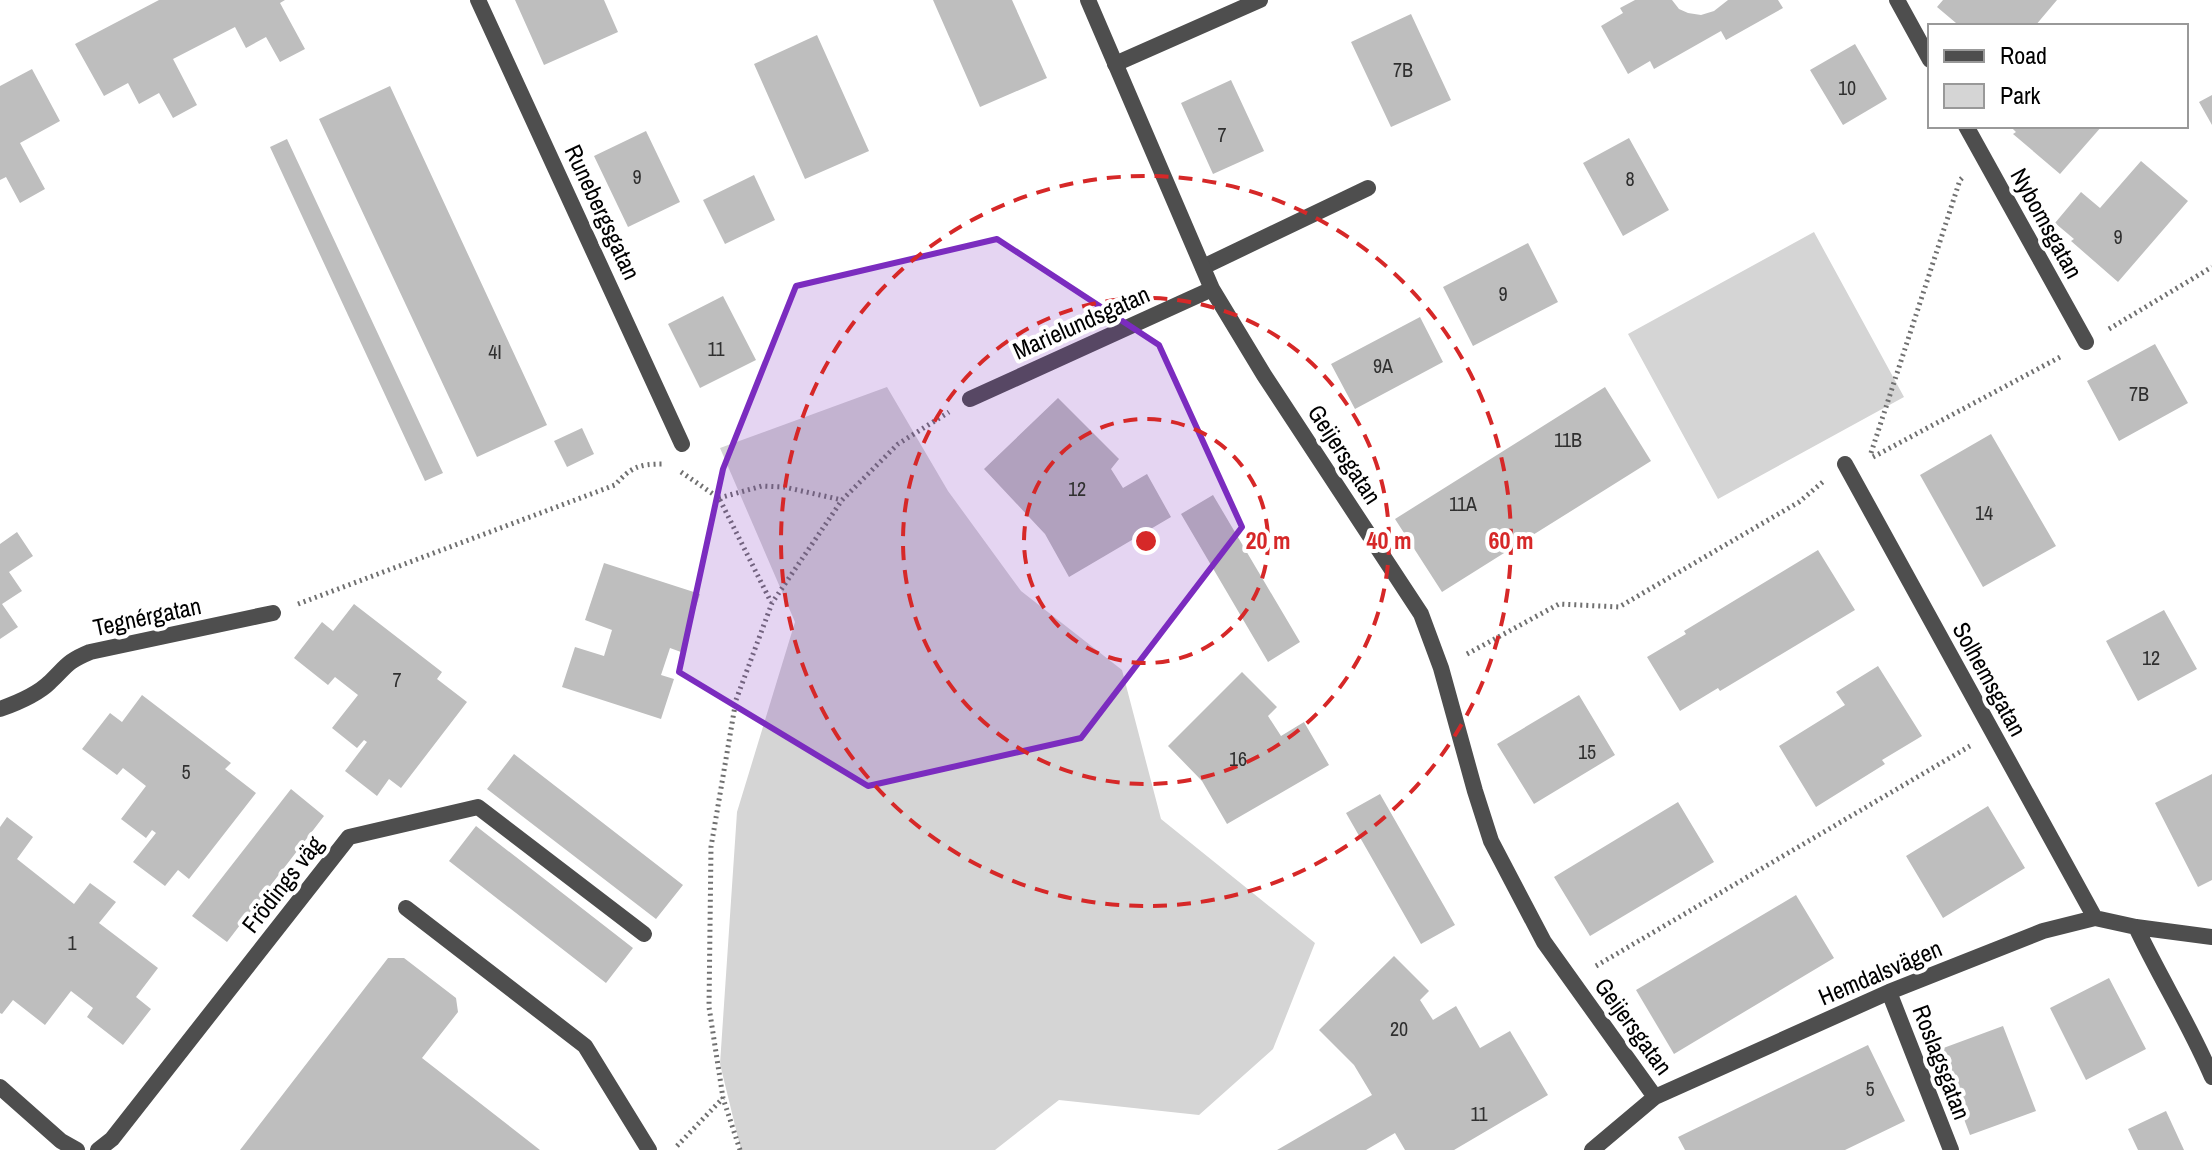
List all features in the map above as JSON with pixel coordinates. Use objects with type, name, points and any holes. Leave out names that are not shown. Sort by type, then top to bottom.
[{"type":"street","name":"Runebergsgatan","points":[[478,0],[682,444]]},
{"type":"street","name":"Geijersgatan","points":[[1088,0],[1212,289],[1264,375],[1421,614],[1441,668],[1491,841],[1544,942],[1655,1097]]},
{"type":"street","points":[[1115,64],[1260,0]]},
{"type":"street","points":[[1897,0],[1928,56]]},
{"type":"street","name":"Nybomsgatan","points":[[1967,128],[2086,342]]},
{"type":"street","points":[[1203,267],[1368,188]]},
{"type":"street","name":"Marielundsgatan","points":[[970,399],[1212,289]]},
{"type":"street","name":"Solhemsgatan","points":[[1845,464],[2095,918]]},
{"type":"street","name":"Tegnérgatan","points":[[0,709],[18,703],[48,684],[69,661],[90,652],[273,613]]},
{"type":"street","name":"Frödings väg","points":[[98,1150],[112,1139],[349,837],[478,807],[644,934]]},
{"type":"street","points":[[406,908],[585,1046],[649,1150]]},
{"type":"street","name":"Hemdalsvägen","points":[[1592,1150],[1655,1097],[1889,992],[2043,931],[2095,918],[2212,937]]},
{"type":"street","points":[[2136,927],[2158,974],[2195,1038],[2212,1077]]},
{"type":"street","name":"Roslagsgatan","points":[[1889,992],[1951,1150]]},
{"type":"street","points":[[0,1087],[61,1141],[77,1150]]},
{"type":"path","points":[[1987,165],[1960,180],[1869,459],[2086,342],[2212,267]]},
{"type":"path","points":[[740,1150],[723,1098],[709,1007],[711,847],[736,700],[772,603],[842,500],[898,444],[970,399]]},
{"type":"path","points":[[273,613],[615,485],[627,471],[643,464],[668,463]]},
{"type":"path","points":[[1441,668],[1559,604],[1619,607],[1799,502],[1845,464]]},
{"type":"path","points":[[772,603],[719,498],[762,486],[784,487],[842,500]]},
{"type":"path","points":[[1571,980],[1992,733]]},
{"type":"path","points":[[673,1150],[723,1098]]},
{"type":"highlighted area","points":[[997,239],[1159,345],[1242,527],[1081,738],[868,786],[679,672],[723,469],[796,286]]},
{"type":"green space","points":[[1814,232],[1904,397],[1718,499],[1628,334]]},
{"type":"green space","points":[[887,387],[948,491],[1021,591],[1122,670],[1161,819],[1315,943],[1273,1049],[1199,1115],[1059,1100],[995,1150],[741,1150],[720,1064],[737,812],[795,622],[720,448]]},
{"type":"building","points":[[159,0],[285,0],[280,3],[305,49],[280,62],[266,37],[246,48],[235,27],[173,59],[197,105],[173,118],[159,93],[139,104],[128,83],[104,96],[75,44]]},
{"type":"building","points":[[515,0],[604,0],[618,32],[544,65]]},
{"type":"building","points":[[933,0],[1012,0],[1047,78],[980,107]]},
{"type":"building","points":[[1635,0],[1672,0],[1679,9],[1701,15],[1714,11],[1728,0],[1778,0],[1783,8],[1726,40],[1721,31],[1654,69],[1650,61],[1628,74],[1601,26],[1623,13],[1620,8]]},
{"type":"building","points":[[1943,0],[2057,0],[2037,24],[1955,24],[1937,7]]},
{"type":"building","points":[[1411,14],[1451,100],[1391,127],[1351,42]]},
{"type":"building","points":[[817,35],[869,151],[805,179],[754,64]]},
{"type":"building","points":[[1855,44],[1887,99],[1843,125],[1810,70]]},
{"type":"building","points":[[32,69],[60,121],[20,143],[45,189],[20,203],[6,177],[0,180],[0,86]]},
{"type":"building","points":[[1231,80],[1264,151],[1213,174],[1181,103]]},
{"type":"building","points":[[390,86],[547,425],[477,457],[319,119]]},
{"type":"building","points":[[2212,95],[2212,125],[2199,102]]},
{"type":"building","points":[[2012,128],[2100,128],[2060,174],[2013,134],[2016,132]]},
{"type":"building","points":[[646,131],[680,202],[628,227],[594,156]]},
{"type":"building","points":[[1629,138],[1669,210],[1623,236],[1583,163]]},
{"type":"building","points":[[287,139],[443,473],[425,481],[270,147]]},
{"type":"building","points":[[2141,161],[2188,201],[2118,282],[2055,223],[2081,192],[2100,208]]},
{"type":"building","points":[[754,175],[775,220],[725,244],[703,200]]},
{"type":"building","points":[[1528,243],[1558,302],[1473,346],[1443,287]]},
{"type":"building","points":[[723,296],[756,360],[700,388],[668,324]]},
{"type":"building","points":[[1420,317],[1443,362],[1355,409],[1331,364]]},
{"type":"building","points":[[2155,344],[2188,403],[2119,441],[2087,381]]},
{"type":"building","points":[[1605,387],[1651,461],[1442,592],[1395,519]]},
{"type":"building","points":[[1058,398],[1119,459],[1111,469],[1123,488],[1147,474],[1171,517],[1069,577],[1045,534],[984,469]]},
{"type":"building","points":[[582,428],[594,454],[567,467],[554,441]]},
{"type":"building","points":[[1991,434],[2056,546],[1983,587],[1920,475]]},
{"type":"building","points":[[1213,495],[1300,642],[1268,662],[1181,514]]},
{"type":"building","points":[[17,532],[33,556],[9,572],[22,591],[2,604],[18,627],[0,639],[0,544]]},
{"type":"building","points":[[1818,550],[1855,610],[1720,691],[1718,688],[1680,711],[1647,657],[1686,634],[1684,631]]},
{"type":"building","points":[[604,563],[700,594],[681,652],[670,648],[661,675],[674,679],[661,719],[562,687],[575,647],[604,656],[612,630],[585,620]]},
{"type":"building","points":[[354,604],[442,672],[437,679],[467,702],[401,788],[389,779],[377,796],[345,771],[367,742],[364,740],[357,748],[332,728],[358,695],[335,677],[328,685],[294,658],[322,622],[333,631]]},
{"type":"building","points":[[2164,610],[2197,669],[2138,701],[2106,641]]},
{"type":"building","points":[[1878,666],[1922,736],[1882,760],[1885,764],[1816,807],[1779,746],[1845,705],[1836,692]]},
{"type":"building","points":[[1242,672],[1277,707],[1268,716],[1281,736],[1304,722],[1329,765],[1227,824],[1202,781],[1168,746]]},
{"type":"building","points":[[142,695],[231,763],[225,769],[256,793],[189,879],[178,870],[165,886],[133,862],[156,833],[152,830],[146,838],[121,819],[146,786],[123,768],[117,775],[82,749],[110,713],[122,722]]},
{"type":"building","points":[[1579,695],[1615,755],[1534,804],[1497,744]]},
{"type":"building","points":[[514,754],[683,885],[656,919],[487,789]]},
{"type":"building","points":[[2212,774],[2212,880],[2198,887],[2155,803]]},
{"type":"building","points":[[291,789],[324,816],[227,942],[192,916]]},
{"type":"building","points":[[1380,794],[1455,925],[1421,944],[1346,813]]},
{"type":"building","points":[[1678,802],[1714,862],[1590,936],[1554,877]]},
{"type":"building","points":[[1988,806],[2025,868],[1943,918],[1906,856]]},
{"type":"building","points":[[7,817],[33,837],[17,859],[74,904],[90,883],[116,902],[99,923],[158,968],[136,997],[151,1009],[123,1045],[87,1017],[93,1008],[71,991],[45,1025],[13,1000],[0,1013],[0,827]]},
{"type":"building","points":[[476,826],[633,948],[606,983],[449,861]]},
{"type":"building","points":[[1796,895],[1834,958],[1674,1054],[1636,990]]},
{"type":"building","points":[[1394,956],[1429,991],[1420,1000],[1433,1020],[1456,1006],[1480,1048],[1510,1031],[1548,1095],[1454,1150],[1405,1150],[1395,1133],[1366,1150],[1277,1150],[1372,1095],[1354,1065],[1319,1030]]},
{"type":"building","points":[[388,958],[404,958],[456,998],[458,1012],[422,1058],[540,1150],[240,1150]]},
{"type":"building","points":[[2109,978],[2146,1049],[2086,1080],[2050,1008]]},
{"type":"building","points":[[2003,1026],[2036,1111],[1970,1135],[1938,1050]]},
{"type":"building","points":[[1868,1045],[1905,1121],[1845,1150],[1685,1150],[1678,1137]]},
{"type":"building","points":[[2166,1111],[2184,1150],[2138,1150],[2128,1129]]}]
